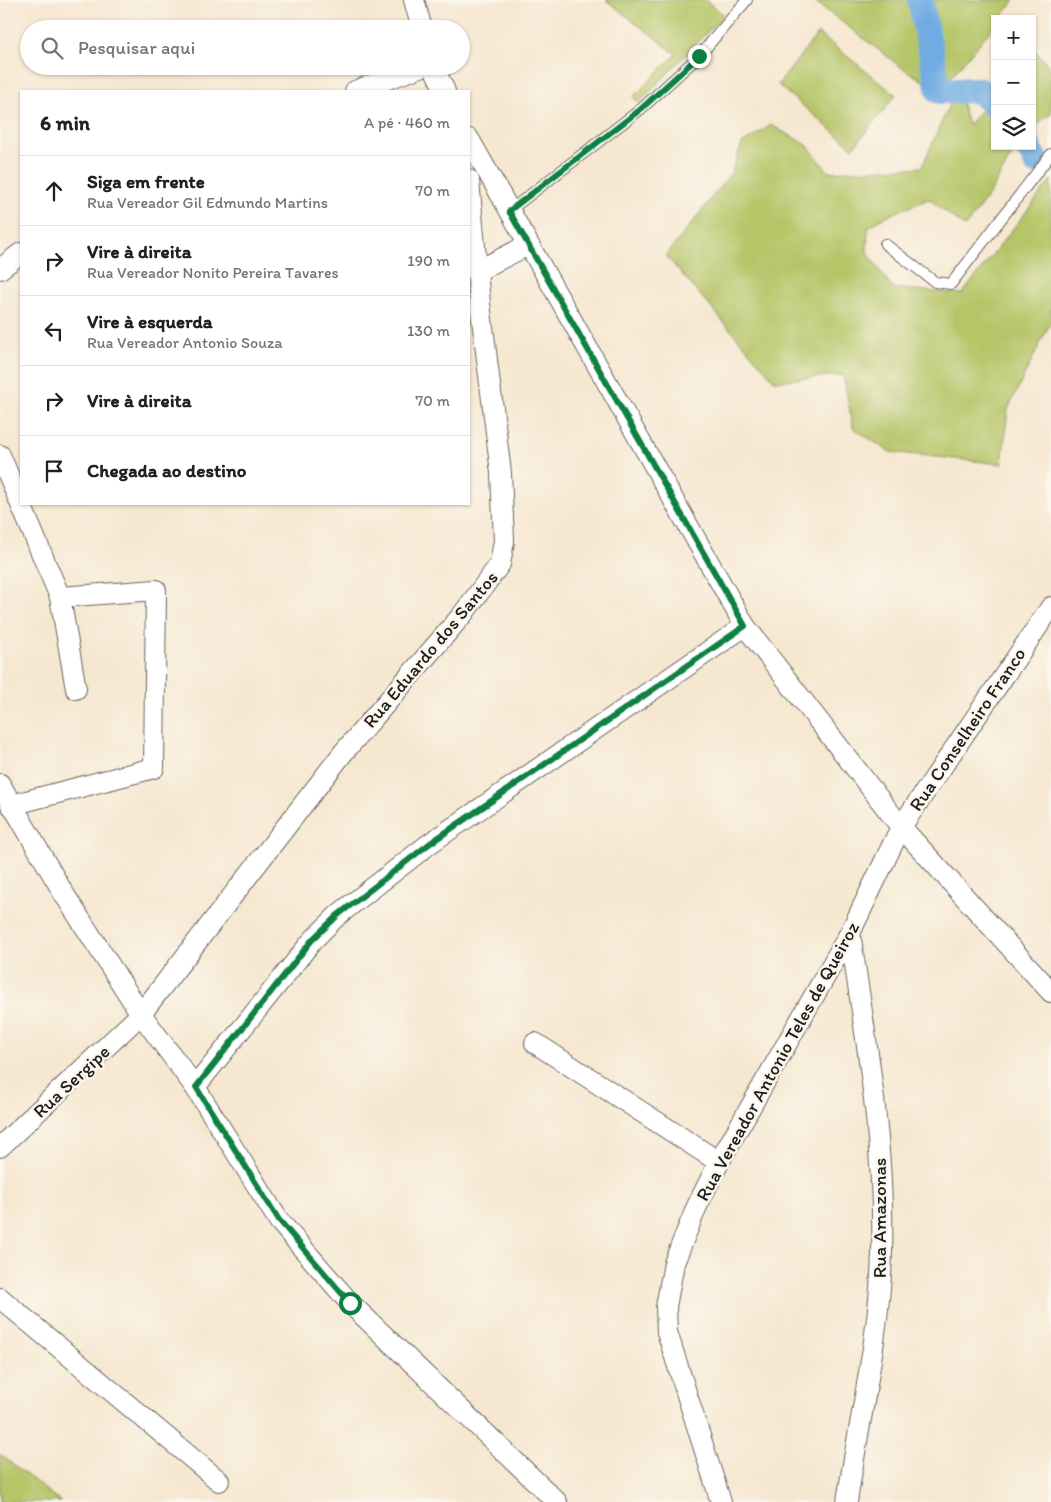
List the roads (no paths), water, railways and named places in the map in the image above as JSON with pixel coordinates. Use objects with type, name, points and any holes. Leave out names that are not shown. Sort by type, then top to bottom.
[{"type":"street","points":[[414,0],[420,20]]},
{"type":"street","points":[[358,90],[399,75]]},
{"type":"street","points":[[437,75],[445,90]]},
{"type":"street","points":[[470,141],[745,626],[901,826],[1051,992]]},
{"type":"street","name":"Rua Eduardo dos Santos","points":[[141,1014],[343,753],[463,614],[500,564],[504,541],[501,473],[477,271],[470,191]]},
{"type":"street","points":[[477,271],[528,245]]},
{"type":"street","points":[[0,270],[20,254]]},
{"type":"street","points":[[0,455],[20,502]]},
{"type":"street","points":[[21,505],[60,597],[76,689]]},
{"type":"street","points":[[11,805],[154,768],[156,590],[60,597]]},
{"type":"street","name":"Rua Conselheiro Franco","points":[[901,826],[1051,607]]},
{"type":"street","points":[[196,1087],[312,940],[338,915],[429,844],[745,626]]},
{"type":"street","points":[[0,784],[64,894],[141,1014],[196,1087],[279,1220],[350,1303],[557,1502]]},
{"type":"street","name":"Rua Vereador Antonio Teles de Queiroz","points":[[721,1502],[673,1354],[668,1332],[666,1307],[674,1263],[697,1206],[719,1162],[850,932],[901,826]]},
{"type":"street","name":"Rua Amazonas","points":[[847,1502],[866,1400],[882,1253],[882,1177],[874,1092],[850,932]]},
{"type":"street","name":"Rua Sergipe","points":[[0,1147],[141,1014]]},
{"type":"street","points":[[535,1043],[719,1162]]},
{"type":"street","points":[[0,1298],[219,1481]]},
{"type":"lane","points":[[509,211],[641,109],[699,56],[747,0]]},
{"type":"lane","points":[[885,244],[935,282],[951,284],[1051,154]]},
{"type":"waterway","points":[[920,0],[939,91],[979,90],[994,105]]},
{"type":"waterway","points":[[1030,150],[1036,162]]}]
